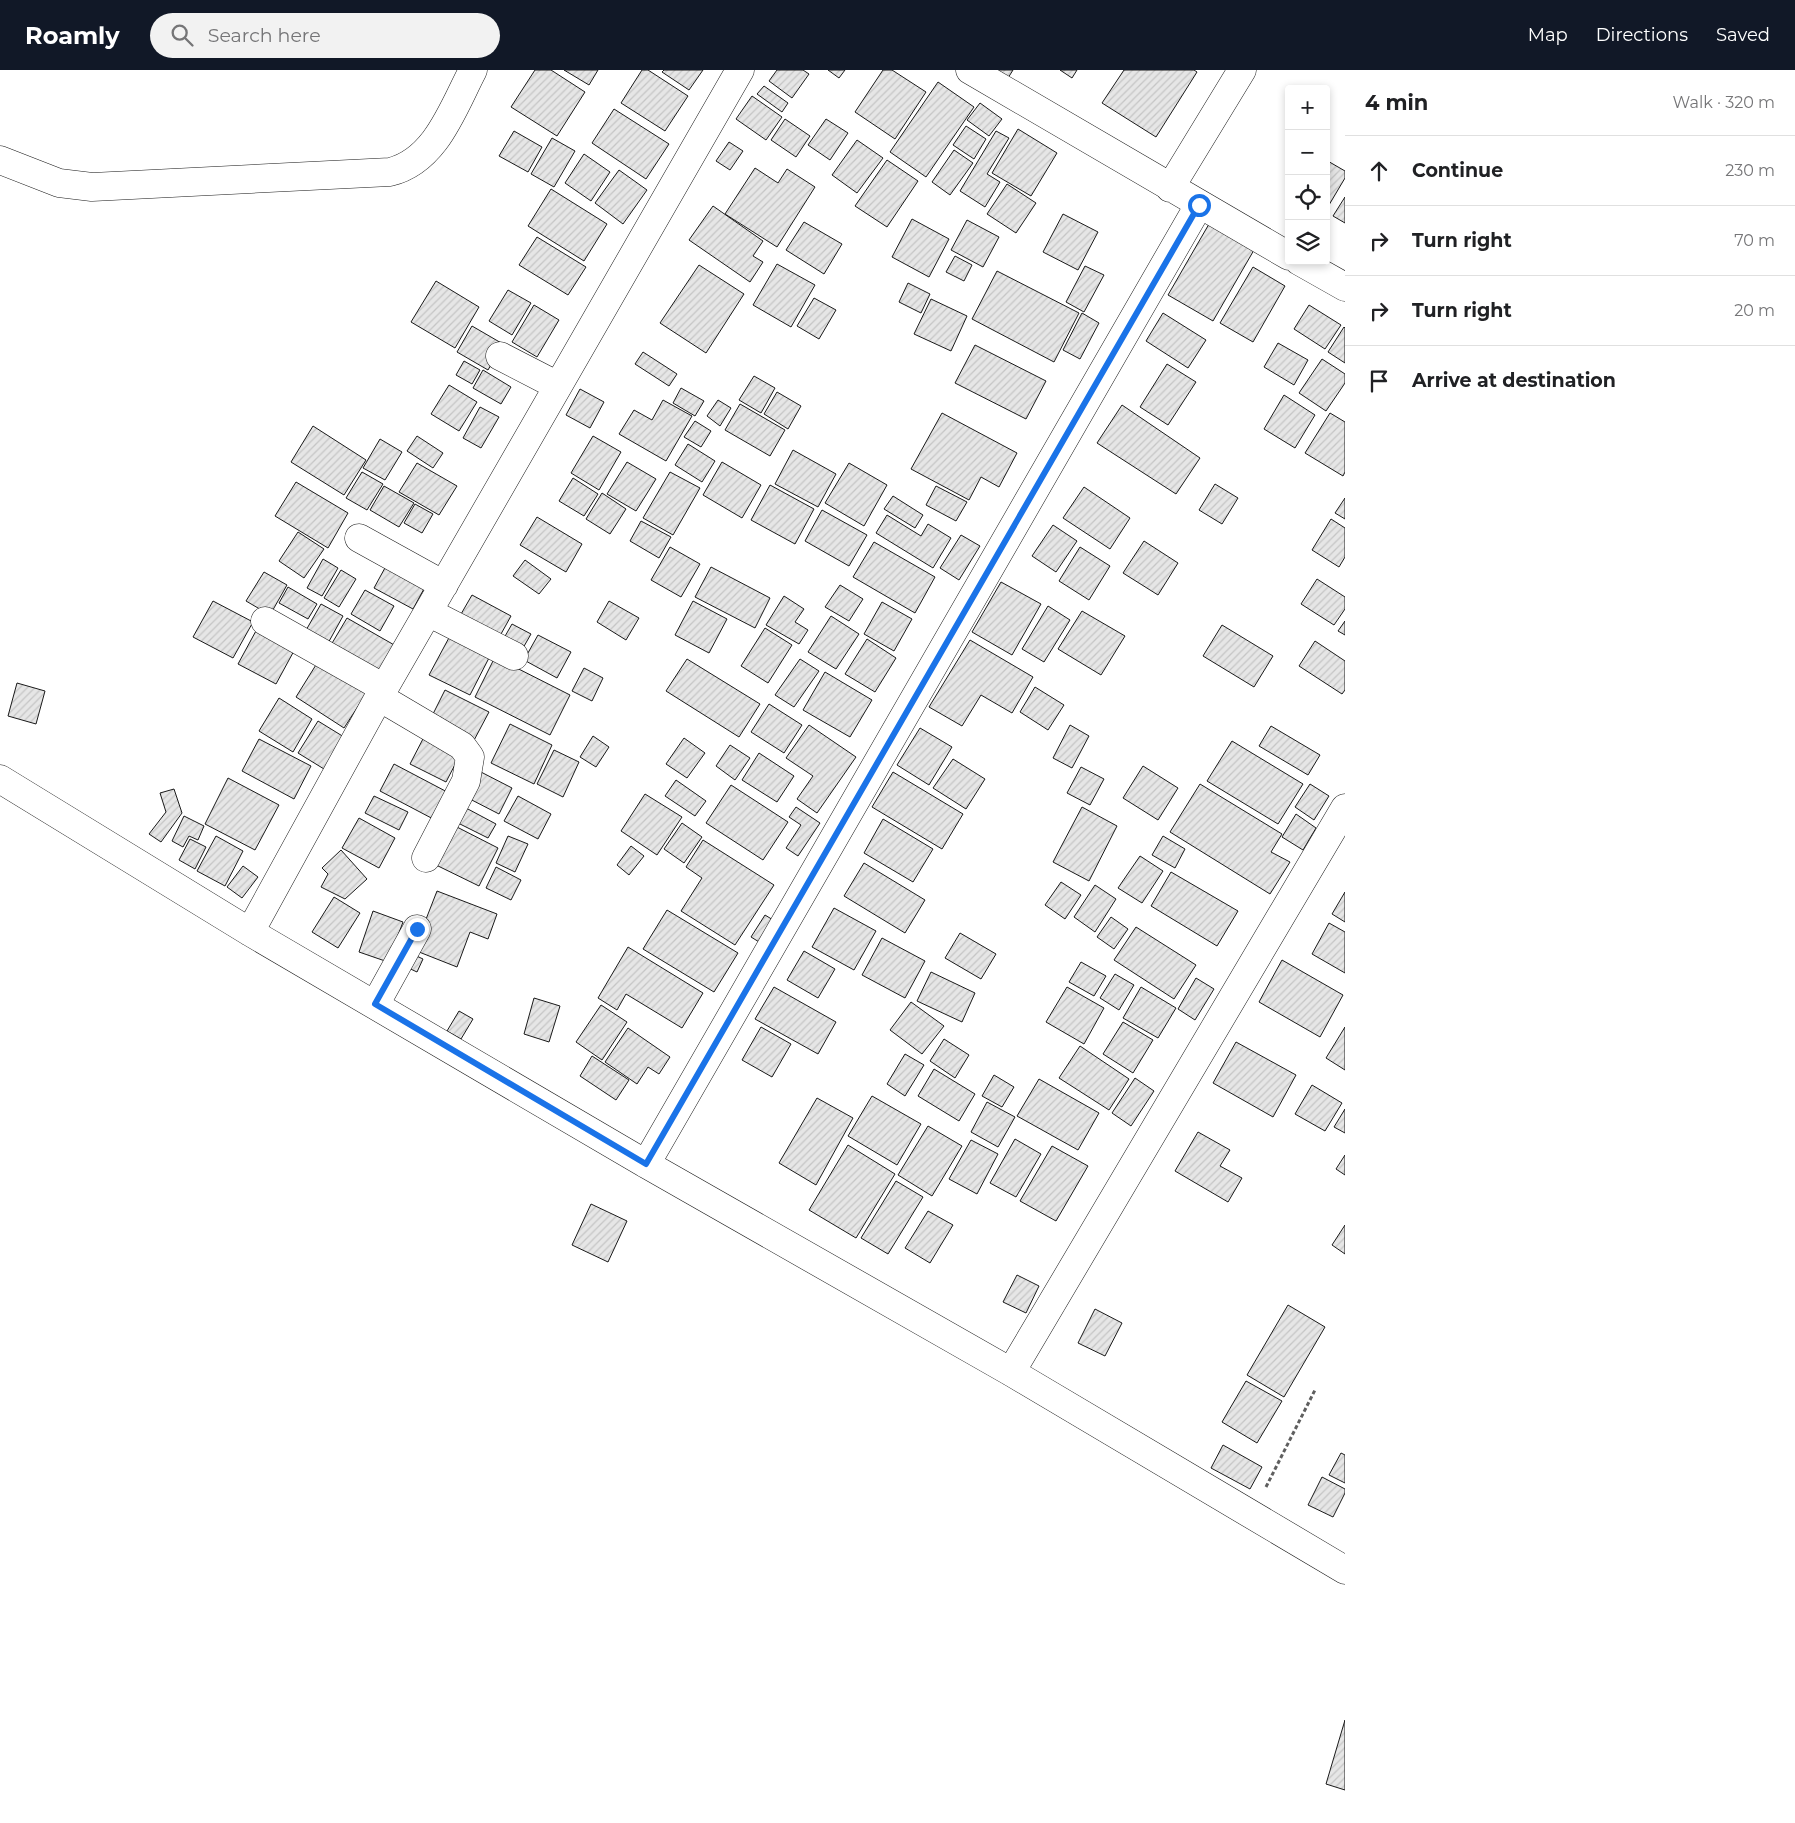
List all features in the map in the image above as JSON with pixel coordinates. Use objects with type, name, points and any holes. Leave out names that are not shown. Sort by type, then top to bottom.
[{"type":"street","points":[[0,160],[59,183],[92,187],[390,172],[414,162],[433,144],[474,70]]},
{"type":"street","points":[[250,932],[428,612],[740,70]]},
{"type":"street","points":[[970,70],[1285,254]]},
{"type":"street","points":[[1170,188],[1242,70]]},
{"type":"street","points":[[646,1164],[1199,205]]},
{"type":"street","points":[[1306,265],[1345,288]]},
{"type":"street","points":[[500,356],[558,386]]},
{"type":"street","points":[[359,538],[444,585]]},
{"type":"street","points":[[428,612],[514,656]]},
{"type":"street","points":[[265,621],[382,693],[462,746],[470,757],[466,781],[426,858]]},
{"type":"street","points":[[0,779],[250,932],[646,1164],[1011,1372],[1345,1570]]},
{"type":"street","points":[[1011,1372],[1345,808]]},
{"type":"street","points":[[375,1004],[417,929]]},
{"type":"path","points":[[1252,1515],[1316,1390]]},
{"type":"building","points":[[535,70],[551,70],[585,92],[557,136],[511,107]]},
{"type":"building","points":[[564,70],[598,70],[589,85]]},
{"type":"building","points":[[642,70],[648,70],[688,96],[665,131],[621,103]]},
{"type":"building","points":[[664,70],[703,70],[689,90],[662,72]]},
{"type":"building","points":[[777,70],[803,70],[809,74],[792,98],[769,81]]},
{"type":"building","points":[[828,70],[845,70],[839,78]]},
{"type":"building","points":[[883,70],[892,70],[926,92],[895,139],[855,112]]},
{"type":"building","points":[[996,70],[1013,70],[1008,78]]},
{"type":"building","points":[[1060,70],[1077,70],[1072,78]]},
{"type":"building","points":[[1124,70],[1194,70],[1197,72],[1156,137],[1102,103]]},
{"type":"building","points":[[938,82],[974,107],[926,177],[890,152]]},
{"type":"building","points":[[764,86],[788,103],[782,112],[757,94]]},
{"type":"building","points":[[752,96],[782,117],[766,140],[736,119]]},
{"type":"building","points":[[980,103],[1002,119],[989,136],[967,120]]},
{"type":"building","points":[[614,109],[669,144],[646,179],[592,143]]},
{"type":"building","points":[[785,119],[810,136],[796,157],[771,140]]},
{"type":"building","points":[[826,119],[848,133],[830,160],[808,145]]},
{"type":"building","points":[[966,126],[986,139],[974,159],[953,145]]},
{"type":"building","points":[[1018,129],[1057,153],[1031,196],[992,173]]},
{"type":"building","points":[[514,131],[542,147],[528,172],[499,156]]},
{"type":"building","points":[[996,131],[1009,138],[987,174],[1000,182],[985,207],[960,191]]},
{"type":"building","points":[[552,138],[575,151],[554,187],[531,174]]},
{"type":"building","points":[[857,140],[883,158],[857,193],[832,175]]},
{"type":"building","points":[[729,142],[743,151],[730,170],[716,161]]},
{"type":"building","points":[[954,150],[973,163],[950,195],[932,182]]},
{"type":"building","points":[[584,154],[610,172],[591,201],[565,183]]},
{"type":"building","points":[[887,160],[918,181],[887,227],[855,206]]},
{"type":"building","points":[[1330,162],[1345,171],[1345,178],[1330,203]]},
{"type":"building","points":[[755,168],[778,183],[787,169],[815,187],[777,247],[725,214]]},
{"type":"building","points":[[619,170],[647,190],[623,224],[595,203]]},
{"type":"building","points":[[1007,184],[1036,203],[1016,233],[987,214]]},
{"type":"building","points":[[551,189],[607,224],[584,261],[528,226]]},
{"type":"building","points":[[1345,197],[1345,223],[1333,216]]},
{"type":"building","points":[[713,206],[763,241],[753,256],[763,262],[750,282],[689,240]]},
{"type":"building","points":[[1063,214],[1098,232],[1078,270],[1043,252]]},
{"type":"building","points":[[912,219],[949,239],[929,277],[892,257]]},
{"type":"building","points":[[967,220],[999,237],[983,267],[951,250]]},
{"type":"building","points":[[804,222],[842,244],[824,274],[786,250]]},
{"type":"building","points":[[1209,224],[1254,250],[1213,321],[1168,295]]},
{"type":"building","points":[[537,237],[586,267],[568,295],[519,265]]},
{"type":"building","points":[[955,256],[972,265],[964,281],[946,272]]},
{"type":"building","points":[[777,264],[815,285],[791,327],[753,305]]},
{"type":"building","points":[[699,265],[744,294],[706,353],[660,323]]},
{"type":"building","points":[[1085,266],[1104,275],[1084,312],[1066,302]]},
{"type":"building","points":[[1253,267],[1285,286],[1253,342],[1220,323]]},
{"type":"building","points":[[997,271],[1079,313],[1054,362],[972,319]]},
{"type":"building","points":[[436,281],[479,307],[455,348],[411,322]]},
{"type":"building","points":[[908,283],[930,294],[921,313],[899,302]]},
{"type":"building","points":[[508,290],[531,303],[512,335],[489,321]]},
{"type":"building","points":[[814,298],[836,310],[819,339],[797,326]]},
{"type":"building","points":[[931,299],[967,316],[951,351],[914,334]]},
{"type":"building","points":[[534,305],[559,320],[537,357],[512,342]]},
{"type":"building","points":[[1309,305],[1341,325],[1325,349],[1294,329]]},
{"type":"building","points":[[1082,313],[1099,323],[1080,359],[1063,350]]},
{"type":"building","points":[[1163,313],[1206,340],[1188,368],[1146,341]]},
{"type":"building","points":[[472,326],[503,344],[488,370],[457,352]]},
{"type":"building","points":[[1345,328],[1345,363],[1328,352]]},
{"type":"building","points":[[1278,343],[1308,360],[1294,385],[1264,367]]},
{"type":"building","points":[[975,345],[1046,381],[1026,419],[955,383]]},
{"type":"building","points":[[643,352],[677,374],[669,386],[635,364]]},
{"type":"building","points":[[1322,359],[1345,374],[1345,383],[1326,411],[1299,393]]},
{"type":"building","points":[[464,361],[480,370],[472,384],[456,375]]},
{"type":"building","points":[[1167,364],[1196,382],[1168,425],[1140,407]]},
{"type":"building","points":[[483,370],[511,387],[501,404],[473,388]]},
{"type":"building","points":[[754,376],[775,388],[761,413],[739,400]]},
{"type":"building","points":[[449,385],[477,402],[459,431],[431,414]]},
{"type":"building","points":[[681,388],[704,401],[695,416],[673,403]]},
{"type":"building","points":[[580,389],[604,402],[590,428],[566,415]]},
{"type":"building","points":[[777,392],[801,406],[788,429],[764,414]]},
{"type":"building","points":[[1284,395],[1315,415],[1295,448],[1264,429]]},
{"type":"building","points":[[663,400],[692,416],[666,461],[619,434],[634,410],[652,420]]},
{"type":"building","points":[[718,400],[731,408],[720,426],[707,416]]},
{"type":"building","points":[[740,404],[785,430],[770,456],[725,430]]},
{"type":"building","points":[[1122,405],[1200,458],[1176,494],[1097,443]]},
{"type":"building","points":[[480,407],[499,417],[481,448],[463,438]]},
{"type":"building","points":[[942,413],[1017,453],[999,487],[981,477],[969,500],[911,469]]},
{"type":"building","points":[[1330,413],[1345,422],[1345,472],[1343,476],[1305,453]]},
{"type":"building","points":[[695,421],[711,431],[701,447],[684,437]]},
{"type":"building","points":[[313,426],[366,460],[344,495],[291,462]]},
{"type":"building","points":[[417,436],[443,453],[433,468],[407,451]]},
{"type":"building","points":[[593,436],[621,452],[599,490],[571,473]]},
{"type":"building","points":[[380,439],[402,452],[385,480],[363,468]]},
{"type":"building","points":[[688,444],[715,461],[702,482],[675,465]]},
{"type":"building","points":[[793,450],[836,474],[818,507],[775,484]]},
{"type":"building","points":[[627,462],[656,479],[636,511],[607,494]]},
{"type":"building","points":[[722,462],[761,485],[742,518],[703,495]]},
{"type":"building","points":[[417,463],[457,486],[439,515],[399,492]]},
{"type":"building","points":[[849,463],[887,485],[864,526],[825,503]]},
{"type":"building","points":[[362,472],[383,484],[367,510],[346,498]]},
{"type":"building","points":[[670,472],[700,488],[673,535],[643,518]]},
{"type":"building","points":[[573,478],[598,494],[584,516],[559,501]]},
{"type":"building","points":[[296,482],[348,513],[328,548],[275,516]]},
{"type":"building","points":[[1215,484],[1238,498],[1222,524],[1199,510]]},
{"type":"building","points":[[770,485],[814,509],[795,544],[751,520]]},
{"type":"building","points":[[384,486],[414,503],[399,527],[370,510]]},
{"type":"building","points":[[936,486],[967,502],[956,521],[926,505]]},
{"type":"building","points":[[1084,487],[1130,518],[1110,549],[1063,518]]},
{"type":"building","points":[[602,493],[626,509],[610,534],[586,519]]},
{"type":"building","points":[[893,496],[923,515],[915,528],[884,509]]},
{"type":"building","points":[[1345,498],[1345,519],[1335,513]]},
{"type":"building","points":[[415,504],[433,514],[422,533],[404,523]]},
{"type":"building","points":[[822,510],[867,535],[849,566],[805,541]]},
{"type":"building","points":[[887,515],[921,536],[928,524],[951,538],[933,568],[876,533]]},
{"type":"building","points":[[537,517],[582,544],[566,572],[520,545]]},
{"type":"building","points":[[1331,519],[1345,528],[1345,557],[1339,567],[1312,550]]},
{"type":"building","points":[[641,521],[671,537],[659,558],[630,541]]},
{"type":"building","points":[[1053,525],[1077,541],[1056,572],[1032,556]]},
{"type":"building","points":[[298,532],[324,549],[304,578],[279,561]]},
{"type":"building","points":[[961,535],[980,546],[959,580],[940,568]]},
{"type":"building","points":[[1144,541],[1178,563],[1158,595],[1123,573]]},
{"type":"building","points":[[874,542],[935,577],[915,613],[853,577]]},
{"type":"building","points":[[670,547],[700,564],[681,597],[651,580]]},
{"type":"building","points":[[1080,547],[1110,566],[1089,600],[1059,581]]},
{"type":"building","points":[[323,559],[338,568],[322,596],[307,588]]},
{"type":"building","points":[[525,560],[551,579],[539,594],[513,576]]},
{"type":"building","points":[[386,566],[425,587],[413,609],[374,588]]},
{"type":"building","points":[[711,567],[770,598],[755,628],[695,597]]},
{"type":"building","points":[[341,570],[356,579],[339,607],[324,598]]},
{"type":"building","points":[[264,572],[287,585],[270,615],[246,601]]},
{"type":"building","points":[[1317,579],[1345,597],[1345,609],[1334,625],[1301,604]]},
{"type":"building","points":[[1001,582],[1041,604],[1012,655],[972,632]]},
{"type":"building","points":[[840,585],[863,599],[849,621],[825,607]]},
{"type":"building","points":[[288,587],[317,604],[308,619],[279,603]]},
{"type":"building","points":[[365,590],[394,606],[380,631],[351,614]]},
{"type":"building","points":[[472,595],[511,616],[496,643],[457,621]]},
{"type":"building","points":[[784,596],[804,609],[795,622],[808,630],[799,644],[766,625]]},
{"type":"building","points":[[213,601],[253,622],[233,658],[193,637]]},
{"type":"building","points":[[609,601],[639,618],[626,640],[597,622]]},
{"type":"building","points":[[693,601],[727,619],[709,653],[675,635]]},
{"type":"building","points":[[882,602],[912,619],[894,651],[864,634]]},
{"type":"building","points":[[321,604],[343,616],[327,645],[305,632]]},
{"type":"building","points":[[1048,606],[1070,620],[1044,662],[1022,649]]},
{"type":"building","points":[[1082,611],[1125,636],[1101,675],[1058,649]]},
{"type":"building","points":[[831,616],[859,634],[836,669],[808,652]]},
{"type":"building","points":[[347,618],[396,646],[377,678],[328,650]]},
{"type":"building","points":[[1345,621],[1345,635],[1338,631]]},
{"type":"building","points":[[512,624],[531,634],[519,655],[500,645]]},
{"type":"building","points":[[1222,625],[1273,656],[1254,687],[1203,656]]},
{"type":"building","points":[[765,628],[792,645],[768,683],[741,666]]},
{"type":"building","points":[[257,629],[295,649],[276,684],[238,664]]},
{"type":"building","points":[[451,634],[491,654],[470,695],[429,675]]},
{"type":"building","points":[[538,635],[571,652],[557,678],[524,660]]},
{"type":"building","points":[[867,639],[896,658],[875,692],[845,674]]},
{"type":"building","points":[[970,640],[1033,677],[1012,713],[981,695],[962,726],[929,707]]},
{"type":"building","points":[[1315,641],[1345,661],[1345,690],[1342,694],[1299,666]]},
{"type":"building","points":[[495,657],[570,695],[550,735],[475,697]]},
{"type":"building","points":[[687,659],[760,704],[739,737],[666,691]]},
{"type":"building","points":[[800,659],[819,671],[794,707],[775,695]]},
{"type":"building","points":[[319,660],[368,691],[344,728],[296,697]]},
{"type":"building","points":[[584,668],[603,678],[592,701],[572,691]]},
{"type":"building","points":[[825,672],[872,700],[850,737],[803,710]]},
{"type":"building","points":[[17,683],[45,691],[36,724],[8,716]]},
{"type":"building","points":[[1035,687],[1064,705],[1048,730],[1020,712]]},
{"type":"building","points":[[445,690],[489,712],[472,744],[429,722]]},
{"type":"building","points":[[279,698],[312,719],[293,752],[259,731]]},
{"type":"building","points":[[769,704],[802,725],[784,753],[751,732]]},
{"type":"building","points":[[318,721],[344,737],[324,769],[298,753]]},
{"type":"building","points":[[510,724],[552,745],[534,784],[491,763]]},
{"type":"building","points":[[809,725],[856,757],[817,813],[797,799],[813,776],[786,758]]},
{"type":"building","points":[[1070,725],[1089,736],[1072,768],[1053,758]]},
{"type":"building","points":[[1271,726],[1320,755],[1308,775],[1259,746]]},
{"type":"building","points":[[920,728],[952,747],[929,785],[897,765]]},
{"type":"building","points":[[425,735],[461,753],[446,782],[410,764]]},
{"type":"building","points":[[593,736],[609,747],[596,767],[580,757]]},
{"type":"building","points":[[684,738],[705,753],[687,778],[666,764]]},
{"type":"building","points":[[259,739],[311,766],[294,799],[242,771]]},
{"type":"building","points":[[1232,741],[1303,784],[1278,824],[1207,781]]},
{"type":"building","points":[[730,745],[750,758],[735,780],[716,766]]},
{"type":"building","points":[[554,750],[579,762],[563,797],[537,784]]},
{"type":"building","points":[[759,753],[794,776],[777,802],[742,780]]},
{"type":"building","points":[[953,759],[985,779],[966,809],[933,788]]},
{"type":"building","points":[[394,764],[451,794],[437,821],[380,791]]},
{"type":"building","points":[[1143,766],[1178,788],[1158,820],[1123,798]]},
{"type":"building","points":[[1081,767],[1104,779],[1090,805],[1067,793]]},
{"type":"building","points":[[479,771],[512,788],[499,814],[466,797]]},
{"type":"building","points":[[893,772],[963,814],[942,849],[872,807]]},
{"type":"building","points":[[228,778],[279,805],[255,850],[205,824]]},
{"type":"building","points":[[676,780],[706,801],[695,816],[665,796]]},
{"type":"building","points":[[1200,784],[1282,834],[1271,852],[1290,862],[1270,894],[1170,832]]},
{"type":"building","points":[[1310,784],[1329,796],[1314,820],[1295,807]]},
{"type":"building","points":[[731,785],[788,822],[763,860],[706,823]]},
{"type":"building","points":[[174,789],[182,813],[161,842],[149,834],[166,812],[160,793]]},
{"type":"building","points":[[645,794],[682,817],[657,855],[621,831]]},
{"type":"building","points":[[374,796],[408,812],[399,830],[365,813]]},
{"type":"building","points":[[518,796],[551,814],[538,839],[504,821]]},
{"type":"building","points":[[796,807],[820,823],[798,856],[786,848],[801,825],[789,817]]},
{"type":"building","points":[[1082,807],[1117,826],[1089,881],[1053,862]]},
{"type":"building","points":[[466,808],[496,824],[488,838],[458,823]]},
{"type":"building","points":[[1296,814],[1316,828],[1303,850],[1282,837]]},
{"type":"building","points":[[184,816],[204,826],[198,840],[189,836],[183,847],[172,841]]},
{"type":"building","points":[[359,818],[395,838],[379,868],[342,848]]},
{"type":"building","points":[[883,819],[933,849],[913,882],[864,853]]},
{"type":"building","points":[[682,823],[702,837],[684,863],[664,849]]},
{"type":"building","points":[[453,825],[498,848],[479,886],[434,864]]},
{"type":"building","points":[[216,836],[243,851],[225,886],[197,871]]},
{"type":"building","points":[[508,836],[528,844],[515,872],[496,863]]},
{"type":"building","points":[[1163,836],[1185,849],[1175,868],[1152,855]]},
{"type":"building","points":[[190,839],[206,847],[195,869],[179,860]]},
{"type":"building","points":[[703,840],[774,885],[735,945],[681,911],[702,878],[686,867]]},
{"type":"building","points":[[631,846],[644,856],[629,875],[617,865]]},
{"type":"building","points":[[341,850],[367,879],[345,899],[321,887],[328,874],[322,868]]},
{"type":"building","points":[[1140,856],[1163,871],[1142,903],[1118,888]]},
{"type":"building","points":[[864,863],[925,900],[905,933],[844,896]]},
{"type":"building","points":[[243,866],[258,877],[242,898],[227,887]]},
{"type":"building","points":[[496,867],[521,880],[511,900],[486,888]]},
{"type":"building","points":[[1171,872],[1238,911],[1217,946],[1151,906]]},
{"type":"building","points":[[1061,882],[1081,895],[1065,919],[1045,905]]},
{"type":"building","points":[[1095,885],[1116,899],[1095,932],[1074,917]]},
{"type":"building","points":[[437,891],[497,914],[488,939],[470,932],[457,967],[414,950]]},
{"type":"building","points":[[1345,892],[1345,922],[1332,914]]},
{"type":"building","points":[[334,897],[360,913],[338,948],[312,932]]},
{"type":"building","points":[[834,908],[876,931],[854,970],[812,947]]},
{"type":"building","points":[[667,910],[738,953],[714,992],[643,949]]},
{"type":"building","points":[[373,911],[403,922],[388,962],[359,952]]},
{"type":"building","points":[[765,915],[778,923],[764,945],[751,937]]},
{"type":"building","points":[[1111,917],[1128,929],[1114,949],[1097,937]]},
{"type":"building","points":[[1329,923],[1345,932],[1345,973],[1312,954]]},
{"type":"building","points":[[1136,927],[1196,965],[1174,999],[1114,960]]},
{"type":"building","points":[[960,933],[996,954],[981,979],[945,958]]},
{"type":"building","points":[[882,938],[925,961],[905,998],[862,975]]},
{"type":"building","points":[[628,947],[703,993],[682,1028],[626,994],[617,1010],[598,998]]},
{"type":"building","points":[[804,951],[835,969],[818,998],[787,980]]},
{"type":"building","points":[[408,952],[423,959],[417,972],[402,965]]},
{"type":"building","points":[[1282,960],[1343,995],[1320,1037],[1259,1002]]},
{"type":"building","points":[[1081,962],[1106,976],[1094,996],[1069,982]]},
{"type":"building","points":[[931,972],[975,993],[962,1022],[917,1001]]},
{"type":"building","points":[[1115,974],[1134,985],[1119,1010],[1100,998]]},
{"type":"building","points":[[1196,978],[1214,989],[1195,1020],[1178,1009]]},
{"type":"building","points":[[774,987],[836,1022],[818,1054],[755,1019]]},
{"type":"building","points":[[1067,987],[1104,1008],[1084,1044],[1046,1022]]},
{"type":"building","points":[[1141,987],[1176,1008],[1158,1038],[1123,1018]]},
{"type":"building","points":[[534,998],[560,1006],[549,1042],[524,1034]]},
{"type":"building","points":[[911,1002],[944,1026],[922,1054],[890,1030]]},
{"type":"building","points":[[601,1005],[627,1022],[602,1060],[576,1042]]},
{"type":"building","points":[[459,1011],[473,1019],[461,1039],[447,1031]]},
{"type":"building","points":[[1123,1022],[1153,1040],[1133,1073],[1103,1054]]},
{"type":"building","points":[[761,1027],[791,1044],[772,1077],[742,1060]]},
{"type":"building","points":[[1345,1027],[1345,1070],[1326,1058]]},
{"type":"building","points":[[628,1028],[670,1057],[659,1074],[648,1067],[637,1084],[605,1062]]},
{"type":"building","points":[[944,1039],[969,1055],[955,1078],[930,1061]]},
{"type":"building","points":[[1236,1042],[1296,1075],[1273,1117],[1213,1083]]},
{"type":"building","points":[[1080,1046],[1129,1079],[1109,1110],[1059,1078]]},
{"type":"building","points":[[905,1054],[924,1065],[905,1096],[887,1084]]},
{"type":"building","points":[[592,1056],[629,1080],[616,1100],[580,1076]]},
{"type":"building","points":[[934,1069],[975,1094],[959,1121],[918,1096]]},
{"type":"building","points":[[994,1075],[1014,1087],[1002,1107],[982,1096]]},
{"type":"building","points":[[1135,1078],[1154,1091],[1131,1126],[1112,1113]]},
{"type":"building","points":[[1039,1079],[1099,1113],[1078,1150],[1017,1116]]},
{"type":"building","points":[[1312,1085],[1342,1103],[1325,1131],[1295,1114]]},
{"type":"building","points":[[872,1096],[921,1124],[897,1165],[848,1136]]},
{"type":"building","points":[[817,1098],[853,1118],[816,1185],[779,1163]]},
{"type":"building","points":[[987,1102],[1015,1117],[998,1147],[971,1132]]},
{"type":"building","points":[[1345,1109],[1345,1133],[1334,1127]]},
{"type":"building","points":[[928,1126],[962,1146],[932,1196],[898,1175]]},
{"type":"building","points":[[1198,1132],[1230,1150],[1220,1166],[1242,1178],[1228,1202],[1175,1171]]},
{"type":"building","points":[[1015,1139],[1041,1154],[1016,1197],[990,1183]]},
{"type":"building","points":[[971,1140],[998,1154],[977,1194],[949,1179]]},
{"type":"building","points":[[848,1145],[895,1174],[856,1238],[809,1210]]},
{"type":"building","points":[[1052,1146],[1088,1166],[1056,1221],[1020,1201]]},
{"type":"building","points":[[1345,1155],[1345,1175],[1336,1169]]},
{"type":"building","points":[[896,1181],[923,1197],[888,1254],[861,1238]]},
{"type":"building","points":[[591,1204],[627,1221],[608,1262],[572,1245]]},
{"type":"building","points":[[928,1211],[953,1225],[930,1263],[905,1248]]},
{"type":"building","points":[[1345,1225],[1345,1254],[1332,1245]]},
{"type":"building","points":[[1017,1275],[1039,1286],[1026,1313],[1003,1302]]},
{"type":"building","points":[[1288,1305],[1325,1327],[1284,1397],[1247,1375]]},
{"type":"building","points":[[1095,1309],[1122,1323],[1105,1356],[1078,1343]]},
{"type":"building","points":[[1246,1381],[1282,1401],[1257,1443],[1222,1422]]},
{"type":"building","points":[[1223,1445],[1262,1467],[1250,1489],[1211,1468]]},
{"type":"building","points":[[1341,1453],[1345,1455],[1345,1483],[1329,1475]]},
{"type":"building","points":[[1322,1477],[1345,1489],[1345,1493],[1333,1517],[1308,1505]]},
{"type":"building","points":[[1345,1720],[1345,1790],[1326,1784]]},
{"type":"route","points":[[417,929],[375,1004],[646,1164],[1199,205]]}]
